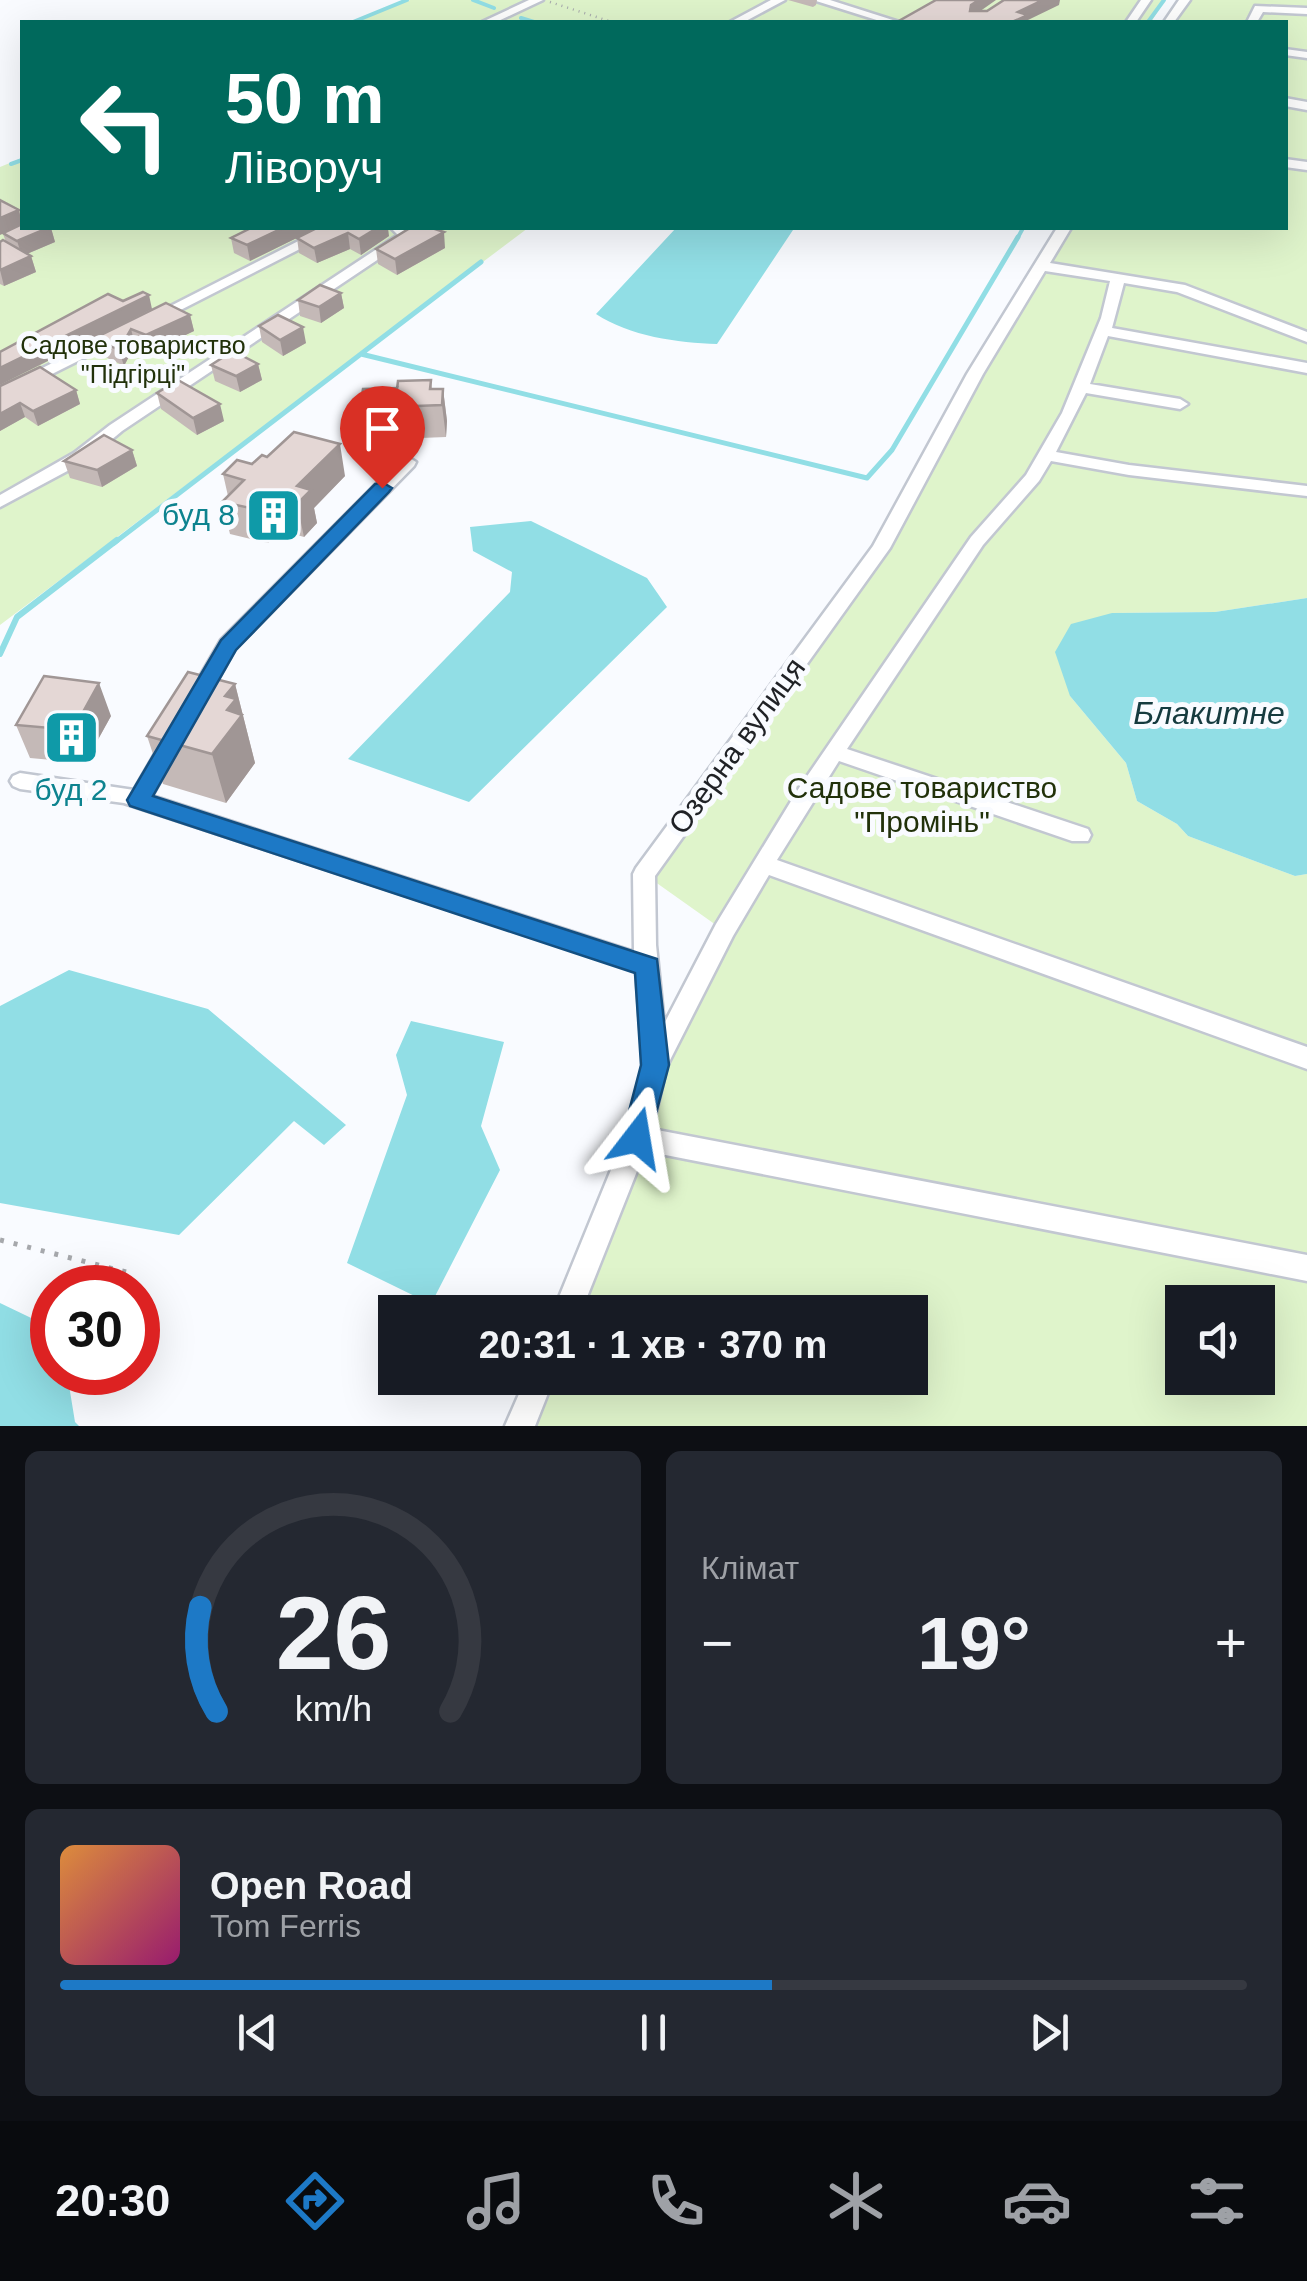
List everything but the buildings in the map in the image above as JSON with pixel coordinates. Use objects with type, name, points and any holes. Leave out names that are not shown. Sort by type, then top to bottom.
[{"type":"street","points":[[493,20],[540,0]]},
{"type":"street","points":[[740,20],[780,0]]},
{"type":"street","points":[[818,0],[885,20]]},
{"type":"street","points":[[1253,20],[1260,8],[1307,11]]},
{"type":"street","points":[[0,395],[330,230]]},
{"type":"street","points":[[0,502],[80,457],[116,428],[406,236],[400,230]]},
{"type":"street","name":"Озерна вулиця","points":[[574,1295],[637,1138],[655,1065],[644,874],[880,548],[975,374],[1063,230]]},
{"type":"street","points":[[1040,266],[1180,288],[1307,337]]},
{"type":"street","points":[[655,1065],[724,930],[834,752],[977,541],[1033,477],[1046,455],[1081,387],[1118,278]]},
{"type":"street","points":[[1103,331],[1307,368]]},
{"type":"street","points":[[1081,387],[1180,404]]},
{"type":"street","points":[[1046,455],[1129,470],[1307,491]]},
{"type":"street","points":[[139,800],[228,645],[408,462]]},
{"type":"street","points":[[834,752],[1080,835]]},
{"type":"street","points":[[20,781],[139,800],[648,966]]},
{"type":"street","points":[[763,864],[1307,1058]]},
{"type":"street","points":[[637,1138],[1307,1268]]},
{"type":"street","points":[[520,1426],[533,1395]]},
{"type":"path","points":[[540,0],[605,20]]},
{"type":"path","points":[[0,1240],[98,1265]]},
{"type":"green space","points":[[410,0],[1165,0],[1152,20],[360,20]]},
{"type":"green space","name":"Садове товариство \"Промінь\"","points":[[1186,0],[1307,0],[1307,598],[1215,612],[1112,613],[1070,696],[1126,763],[1137,801],[1177,824],[1188,836],[1295,876],[1307,874],[1307,1426],[520,1426],[533,1395],[928,1395],[928,1295],[574,1295],[723,930],[644,874],[881,548],[1063,230],[1288,230],[1288,20],[1173,20]]},
{"type":"green space","name":"Садове товариство \"Підгірці\"","points":[[20,159],[20,230],[525,230],[0,625],[0,167]]},
{"type":"water","points":[[674,230],[793,230],[717,344],[654,337],[623,328],[596,314]]},
{"type":"water","points":[[531,521],[647,578],[667,607],[469,802],[348,759],[510,592],[512,572],[473,551],[470,527]]},
{"type":"water","name":"Блакитне","points":[[1307,598],[1307,874],[1295,876],[1188,836],[1177,824],[1137,801],[1126,763],[1070,696],[1055,652],[1071,624],[1112,613],[1215,612]]},
{"type":"water","points":[[69,970],[208,1009],[346,1125],[324,1145],[294,1121],[179,1235],[0,1203],[0,1006]]},
{"type":"water","points":[[411,1021],[504,1042],[481,1126],[500,1170],[436,1295],[413,1295],[347,1263],[407,1095],[396,1055]]},
{"type":"water","points":[[0,1303],[30,1317],[30,1395],[71,1395],[79,1426],[0,1426]]},
{"type":"waterway","points":[[358,20],[407,0]]},
{"type":"waterway","points":[[473,0],[494,8]]},
{"type":"waterway","points":[[1149,20],[1164,0]]},
{"type":"waterway","points":[[521,18],[528,20]]},
{"type":"waterway","points":[[11,164],[20,161]]},
{"type":"waterway","points":[[1017,239],[1022,230]]},
{"type":"waterway","points":[[361,354],[867,478],[892,450],[1018,237]]},
{"type":"waterway","points":[[114,543],[481,262]]},
{"type":"waterway","points":[[0,654],[17,617],[117,540]]},
{"type":"place","name":"буд 8","points":[[274,515]]},
{"type":"place","name":"буд 2","points":[[71,737]]},
{"type":"route","points":[[382,488],[228,645],[139,800],[648,966],[655,1065],[637,1138]]}]
